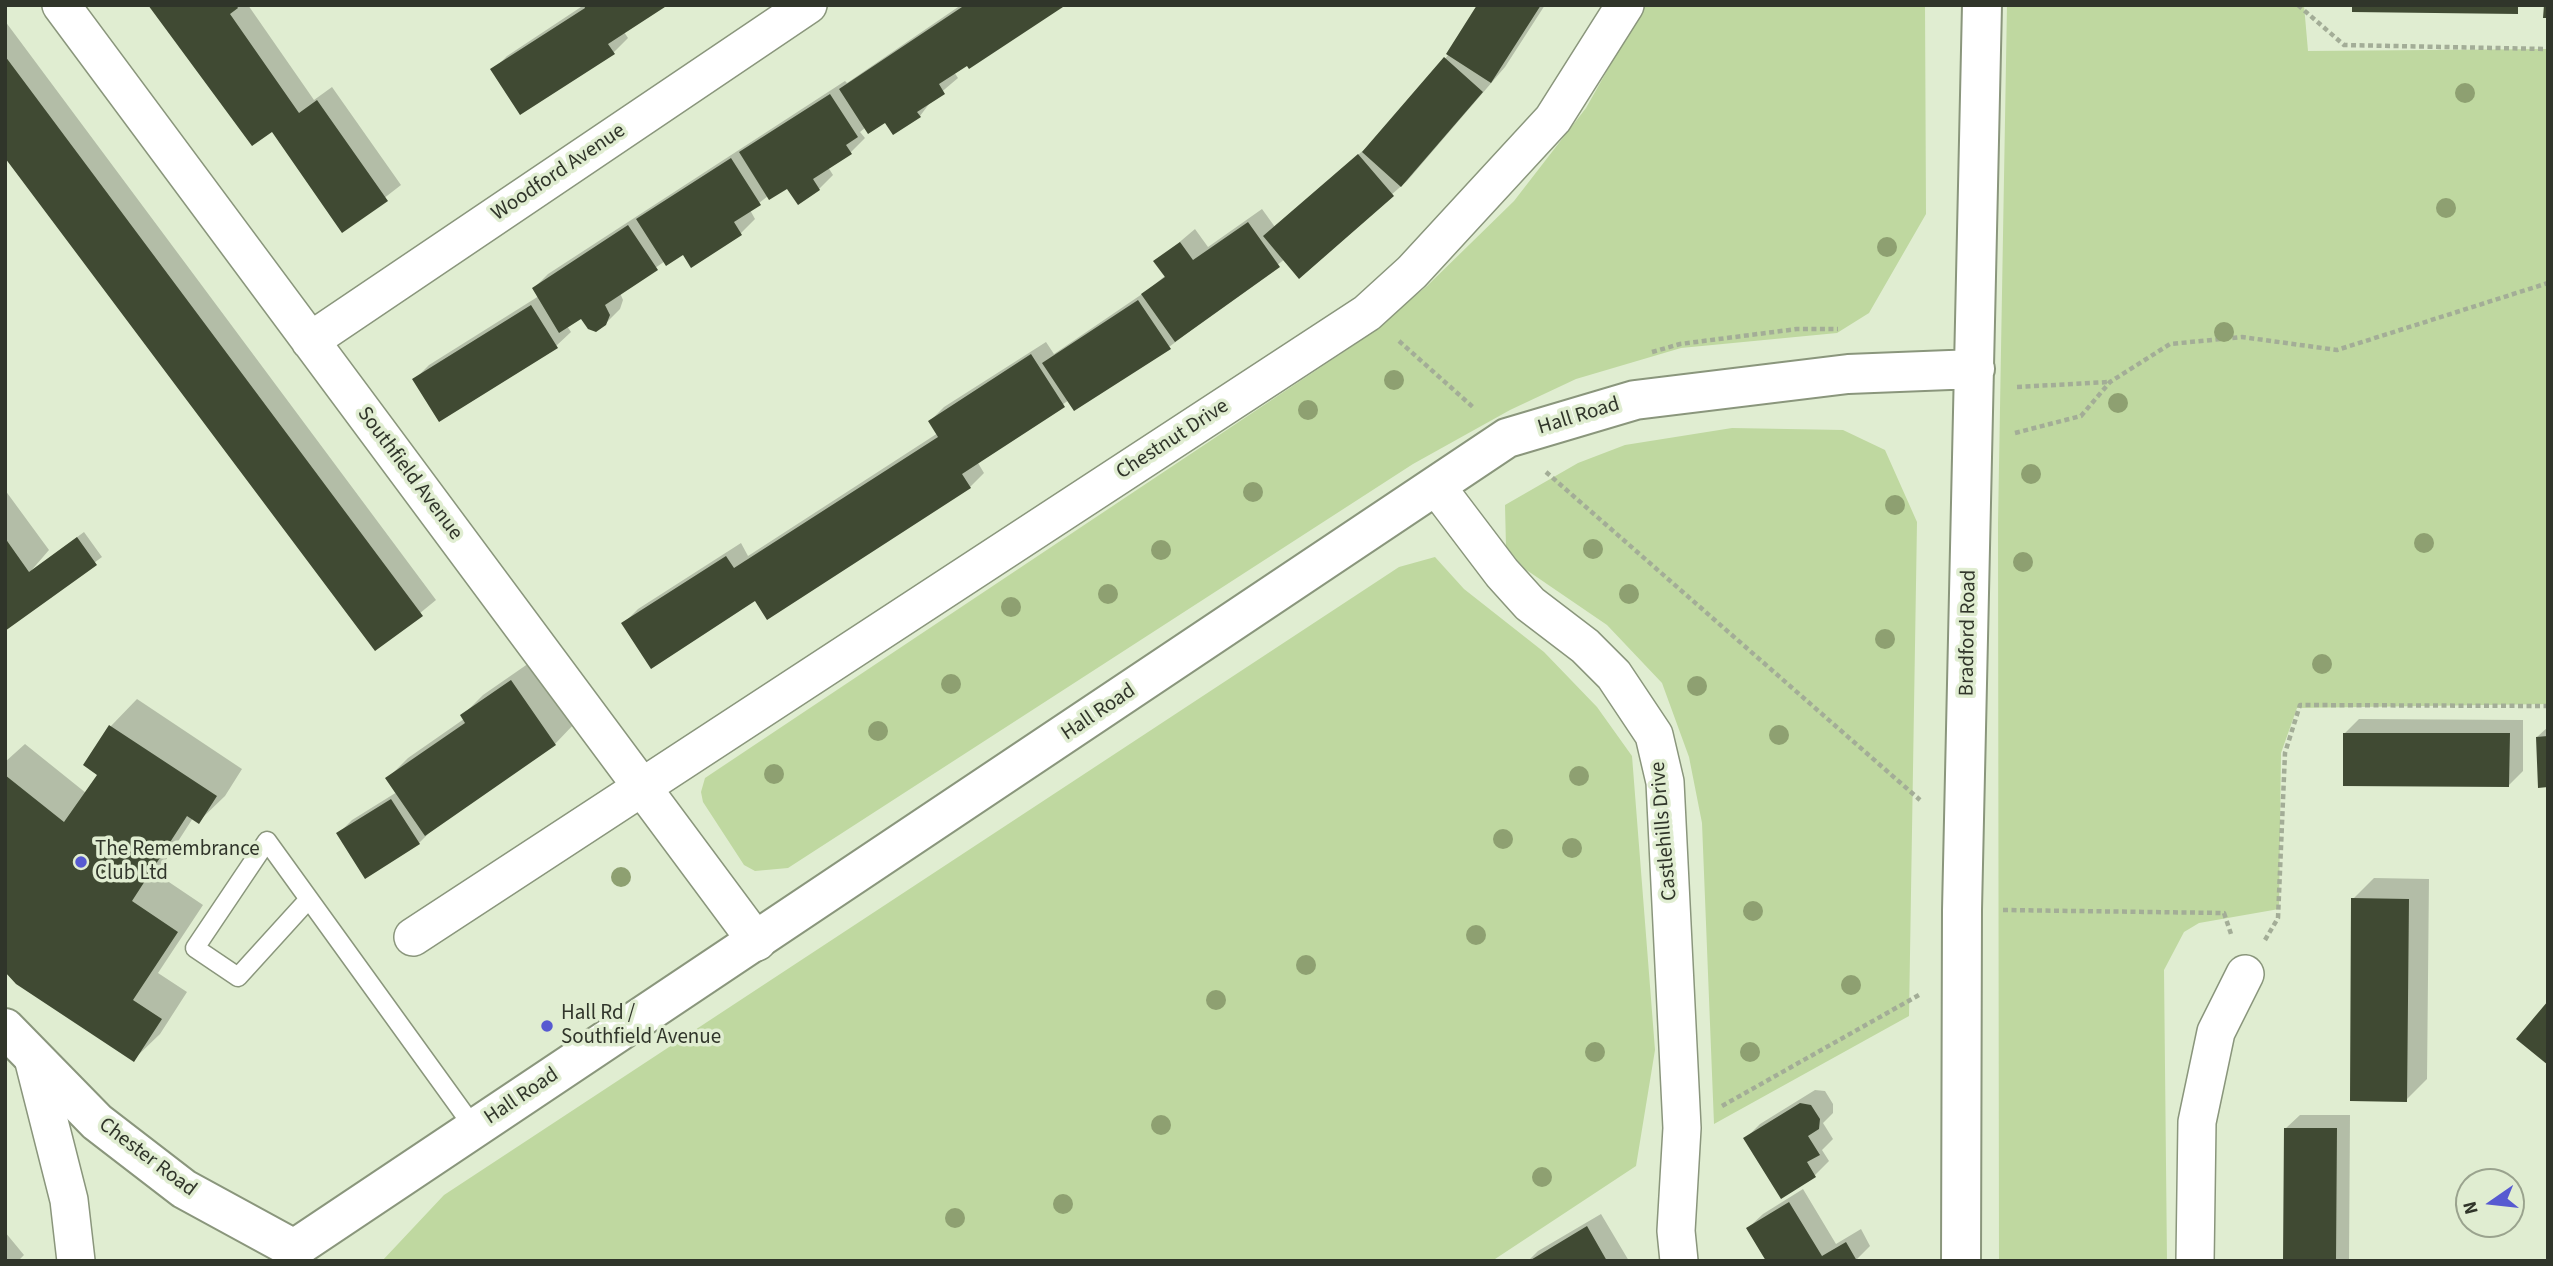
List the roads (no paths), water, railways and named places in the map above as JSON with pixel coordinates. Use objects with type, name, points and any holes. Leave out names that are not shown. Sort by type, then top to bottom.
[{"type":"main road","name":"Bradford Road","points":[[1961,1261],[1962,910],[1982,5]]},
{"type":"main road","name":"Hall Road","points":[[292,1257],[475,1129],[1507,438],[1635,400],[1848,374],[1975,369]]},
{"type":"main road","name":"Chester Road","points":[[5,1028],[97,1122],[184,1189],[292,1257]]},
{"type":"street","name":"Southfield Avenue","points":[[61,5],[757,942]]},
{"type":"street","name":"Woodford Avenue","points":[[310,341],[808,5]]},
{"type":"street","name":"Chestnut Drive","points":[[413,937],[1367,313],[1412,272],[1553,119],[1625,5]]},
{"type":"street","name":"Castlehills Drive","points":[[1436,486],[1511,583],[1614,676],[1654,735],[1665,782],[1682,1128],[1676,1231],[1679,1261]]},
{"type":"street","points":[[2195,1261],[2197,1122],[2216,1032],[2245,974]]},
{"type":"street","points":[[33,1058],[69,1200],[76,1261]]},
{"type":"lane","points":[[308,900],[238,977],[195,948],[267,841],[475,1129]]},
{"type":"place","name":"The Remembrance Club Ltd","points":[[81,862]]},
{"type":"place","name":"Hall Rd / Southfield Avenue","points":[[547,1026]]}]
